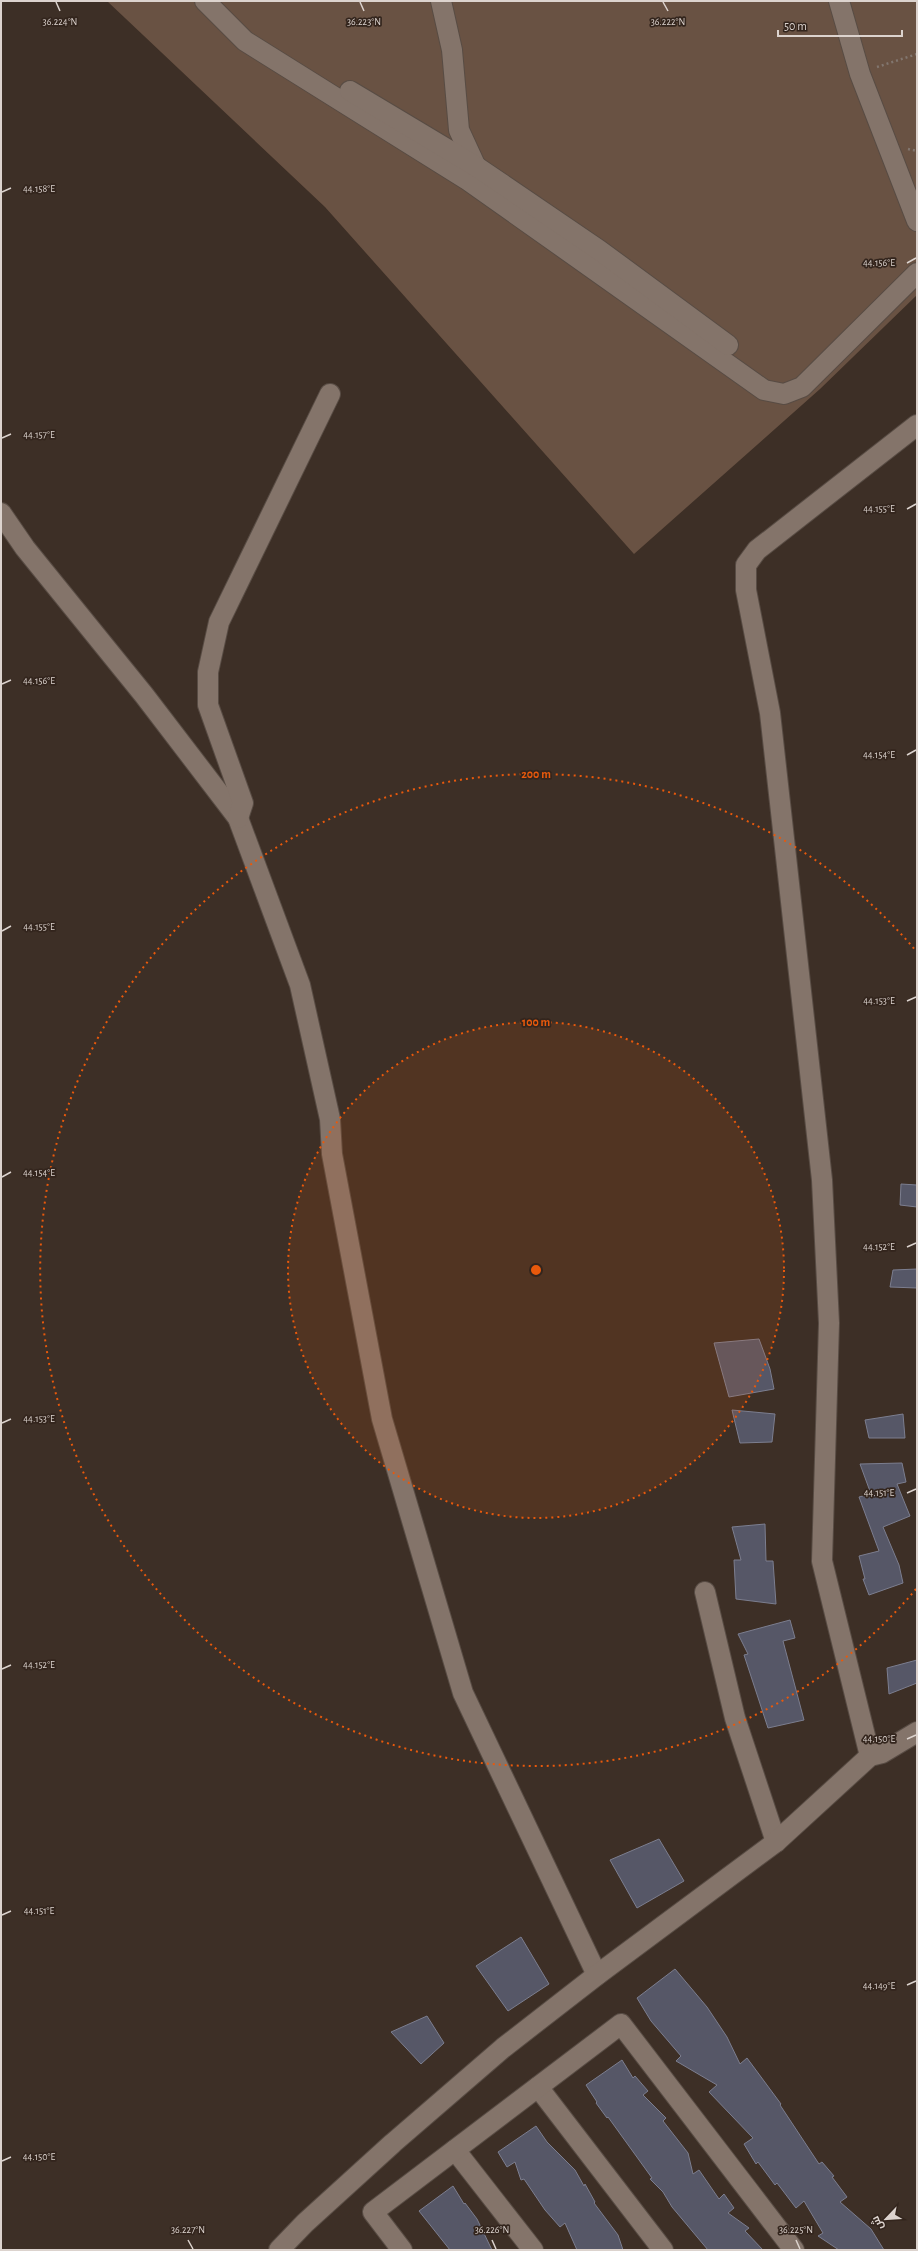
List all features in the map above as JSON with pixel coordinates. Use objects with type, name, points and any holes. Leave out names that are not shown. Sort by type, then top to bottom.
[{"type":"street","points":[[205,1],[245,41],[473,174],[599,250],[728,345]]},
{"type":"street","points":[[442,1],[452,50],[459,130],[473,174]]},
{"type":"street","points":[[839,1],[860,74],[917,221]]},
{"type":"street","points":[[279,48],[473,174],[755,385],[774,394],[793,391],[810,381],[917,273]]},
{"type":"street","points":[[238,818],[243,803],[208,705],[210,664],[219,622],[330,394]]},
{"type":"street","points":[[870,1756],[822,1561],[828,1323],[822,1180],[770,713],[746,590],[746,565],[757,550],[917,425]]},
{"type":"street","points":[[1,513],[26,548],[144,695],[238,818],[300,985],[330,1119],[332,1154],[382,1419],[463,1693],[597,1975]]},
{"type":"street","points":[[705,1592],[735,1718],[776,1842]]},
{"type":"street","points":[[280,2250],[305,2223],[393,2142],[503,2048],[597,1975],[776,1842],[870,1756],[882,1754],[917,1732]]},
{"type":"street","points":[[402,2250],[373,2212],[621,2024],[794,2250]]},
{"type":"street","points":[[538,2087],[663,2250]]},
{"type":"street","points":[[455,2150],[533,2250]]},
{"type":"path","points":[[874,68],[917,54]]},
{"type":"shaded area","points":[[107,1],[917,1],[917,295],[820,389],[634,554],[325,207]]},
{"type":"building","points":[[901,1184],[917,1185],[917,1207],[900,1205]]},
{"type":"building","points":[[917,1269],[917,1288],[890,1287],[893,1270]]},
{"type":"building","points":[[759,1339],[770,1369],[774,1389],[729,1397],[714,1343]]},
{"type":"building","points":[[732,1410],[775,1414],[772,1442],[740,1443]]},
{"type":"building","points":[[903,1414],[905,1438],[869,1438],[865,1420]]},
{"type":"building","points":[[902,1463],[906,1482],[897,1484],[910,1516],[883,1527],[899,1565],[903,1583],[869,1595],[863,1579],[865,1579],[859,1556],[879,1551],[859,1497],[871,1494],[860,1464]]},
{"type":"building","points":[[765,1524],[766,1561],[773,1561],[776,1604],[736,1599],[734,1560],[741,1560],[732,1527]]},
{"type":"building","points":[[790,1620],[795,1638],[783,1641],[804,1720],[768,1728],[744,1655],[748,1654],[738,1634]]},
{"type":"building","points":[[917,1660],[917,1683],[889,1694],[887,1668]]},
{"type":"building","points":[[659,1839],[684,1881],[637,1908],[610,1860]]},
{"type":"building","points":[[521,1937],[549,1984],[508,2011],[476,1966]]},
{"type":"building","points":[[675,1969],[707,2007],[727,2037],[740,2064],[747,2058],[781,2104],[780,2105],[819,2164],[822,2162],[834,2176],[832,2177],[847,2197],[840,2202],[871,2229],[884,2250],[839,2250],[818,2236],[823,2233],[804,2201],[796,2208],[777,2183],[775,2185],[758,2162],[756,2164],[744,2144],[753,2138],[709,2092],[717,2085],[676,2061],[681,2056],[651,2021],[637,1998]]},
{"type":"building","points":[[427,2016],[444,2043],[421,2064],[391,2032]]},
{"type":"building","points":[[622,2060],[633,2078],[635,2076],[648,2091],[643,2095],[666,2118],[663,2121],[688,2153],[693,2174],[699,2170],[719,2199],[724,2194],[734,2208],[728,2213],[749,2228],[745,2231],[763,2250],[708,2250],[672,2207],[663,2192],[650,2179],[652,2178],[608,2117],[607,2118],[596,2103],[597,2102],[586,2085]]},
{"type":"building","points":[[536,2126],[547,2142],[575,2170],[584,2186],[585,2184],[595,2202],[594,2203],[618,2235],[623,2250],[577,2250],[565,2223],[560,2227],[545,2210],[524,2179],[521,2180],[515,2162],[507,2167],[498,2152]]},
{"type":"building","points":[[453,2186],[464,2204],[465,2203],[477,2219],[492,2250],[450,2250],[419,2211]]}]
